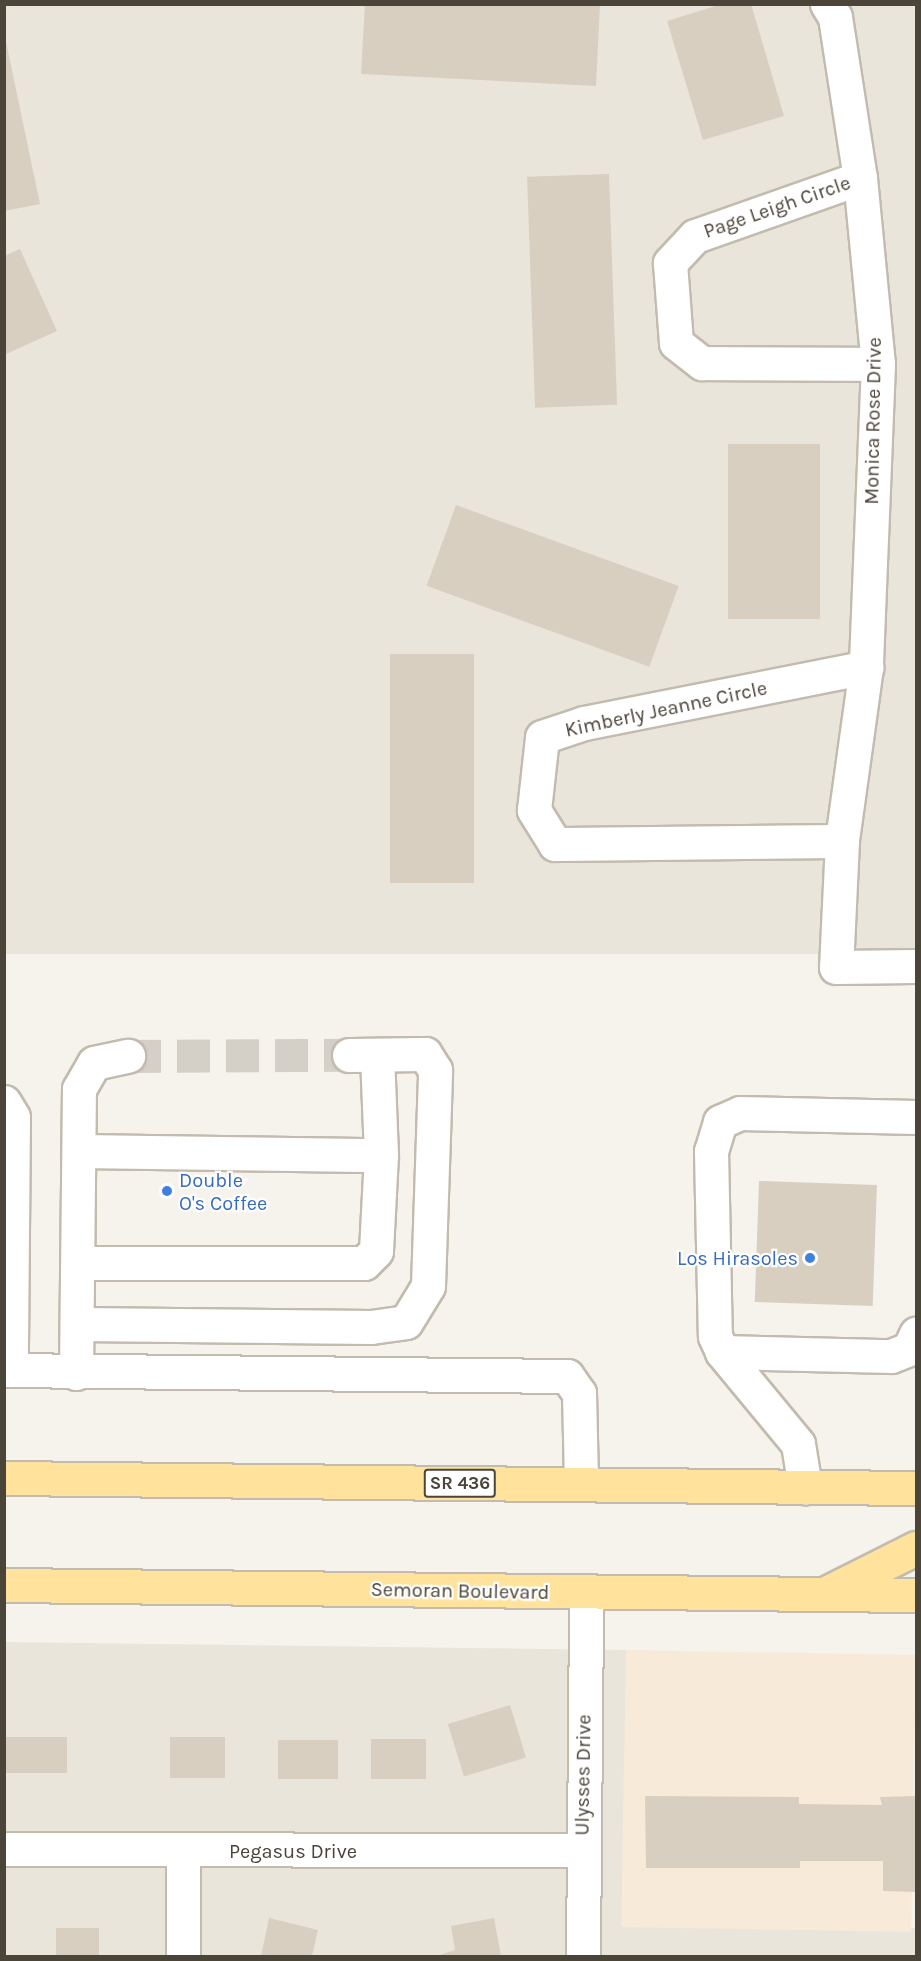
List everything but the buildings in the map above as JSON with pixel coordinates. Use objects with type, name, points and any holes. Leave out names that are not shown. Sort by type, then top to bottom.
[{"type":"main road","name":"SR 436","points":[[4,1478],[916,1488]]},
{"type":"main road","points":[[824,1594],[916,1548]]},
{"type":"main road","name":"Semoran Boulevard","points":[[4,1585],[916,1595]]},
{"type":"street","name":"Monica Rose Drive","points":[[827,4],[835,17],[860,178],[878,364],[866,667],[843,841],[836,967],[916,966]]},
{"type":"street","name":"Page Leigh Circle","points":[[860,178],[695,236],[670,263],[676,343],[702,363],[878,364]]},
{"type":"street","name":"Kimberly Jeanne Circle","points":[[843,841],[555,844],[534,810],[542,738],[584,723],[866,667]]},
{"type":"street","points":[[79,1263],[364,1263],[376,1251],[381,1155],[363,1054],[424,1054],[435,1070],[428,1286],[406,1322],[371,1327],[79,1324]]},
{"type":"street","points":[[76,1373],[79,1324],[77,1107],[84,1075],[101,1059],[128,1056]]},
{"type":"street","points":[[4,1102],[13,1117],[8,1370],[76,1373],[567,1376],[579,1393],[581,1484]]},
{"type":"street","points":[[805,1487],[798,1444],[722,1352],[715,1336],[711,1151],[720,1122],[741,1113],[916,1117]]},
{"type":"street","points":[[79,1151],[381,1155]]},
{"type":"street","points":[[722,1352],[891,1356],[909,1349],[916,1334]]},
{"type":"street","name":"Ulysses Drive","points":[[583,1956],[582,1850],[586,1593]]},
{"type":"street","name":"Pegasus Drive","points":[[4,1849],[582,1850]]},
{"type":"street","points":[[183,1851],[183,1956]]},
{"type":"shaded area","points":[[5,5],[916,5],[916,954],[5,954]]},
{"type":"shaded area","points":[[5,1642],[626,1650],[626,1927],[916,1928],[916,1956],[5,1956]]},
{"type":"shaded area","points":[[626,1650],[916,1655],[911,1932],[621,1927]]},
{"type":"tunnel","points":[[128,1056],[349,1055]]},
{"type":"place","name":"Double O's Coffee","points":[[167,1191]]},
{"type":"place","name":"Los Hirasoles","points":[[810,1258]]}]
